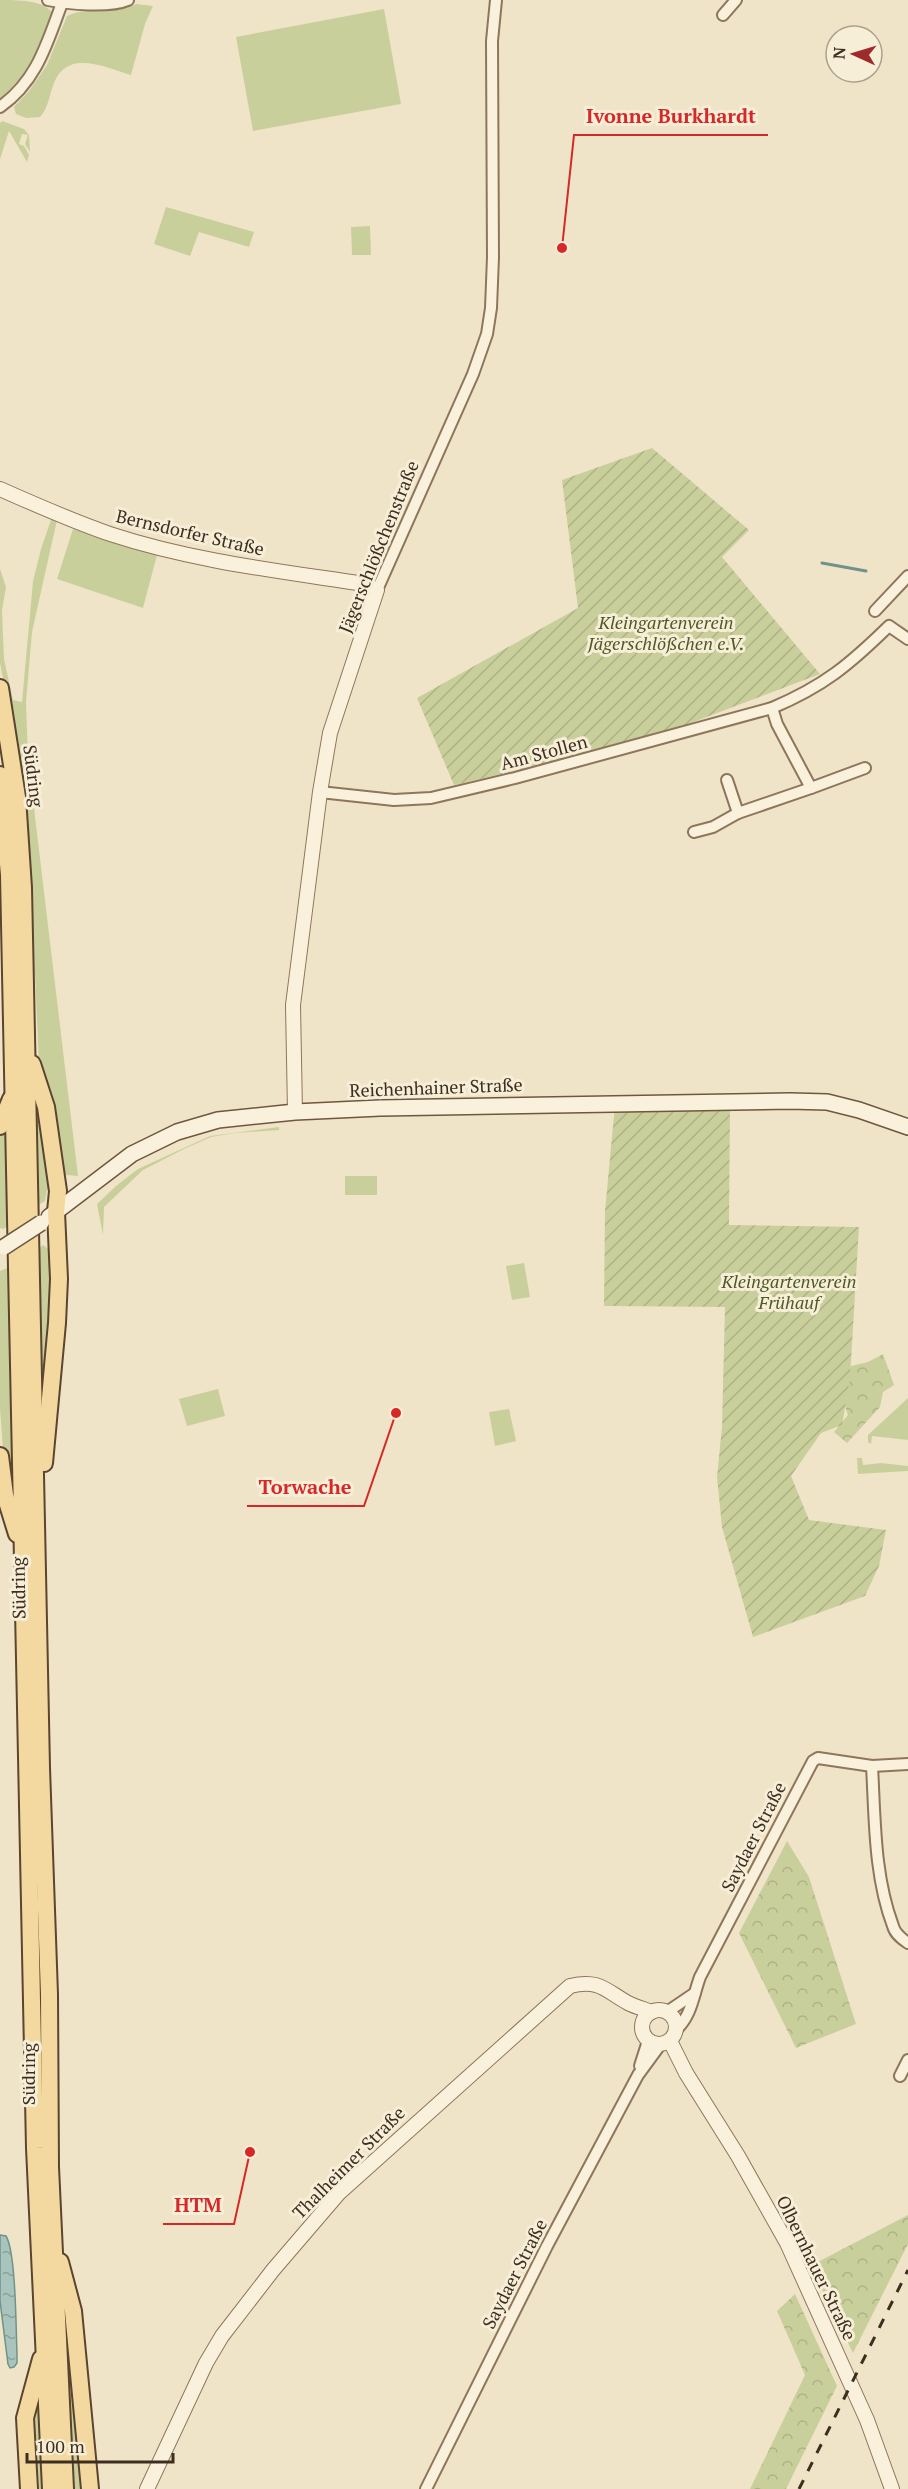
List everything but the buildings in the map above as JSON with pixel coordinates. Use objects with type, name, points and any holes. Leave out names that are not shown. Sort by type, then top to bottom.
[{"type":"main road","name":"Südring","points":[[0,688],[16,787],[21,853],[41,1756],[49,1994],[50,2167],[65,2489]]},
{"type":"main road","name":"Südring","points":[[0,776],[9,875],[35,2148],[51,2489]]},
{"type":"main road","points":[[27,1045],[46,1107],[58,1191],[56,1212],[59,1279],[57,1323],[47,1445],[37,1508]]},
{"type":"main road","points":[[0,1126],[14,1089]]},
{"type":"main road","name":"Reichenhainer Straße","points":[[2,1248],[56,1212],[132,1154],[177,1132],[218,1120],[295,1112],[399,1107],[790,1101],[827,1102],[908,1127]]},
{"type":"main road","points":[[0,1456],[4,1495],[23,1556]]},
{"type":"main road","points":[[53,2241],[74,2311],[90,2489]]},
{"type":"main road","points":[[29,2489],[26,2418],[44,2347]]},
{"type":"street","points":[[48,0],[62,3],[120,3],[128,0]]},
{"type":"street","name":"Jägerschlößchenstraße","points":[[295,1112],[292,1005],[330,733],[377,590],[473,374],[487,334],[491,308],[493,257],[492,41],[496,0]]},
{"type":"street","points":[[723,15],[736,0]]},
{"type":"street","points":[[0,107],[19,92],[35,71],[62,3]]},
{"type":"street","name":"Bernsdorfer Straße","points":[[0,489],[111,534],[177,552],[256,568],[364,584],[377,590]]},
{"type":"street","points":[[875,611],[908,576]]},
{"type":"street","name":"Am Stollen","points":[[320,792],[394,800],[431,798],[526,775],[772,708],[804,695],[828,680],[857,657],[889,626],[908,639]]},
{"type":"street","points":[[772,708],[777,724],[812,788]]},
{"type":"street","points":[[694,832],[713,827],[738,813],[865,768]]},
{"type":"street","points":[[727,780],[738,813]]},
{"type":"street","name":"Saydaer Straße","points":[[426,2489],[547,2246],[638,2075],[663,2040],[685,2021],[694,2003],[694,1993],[706,1966],[813,1761],[818,1758],[849,1765],[872,1766]]},
{"type":"street","points":[[908,1764],[872,1766],[876,1837],[882,1883],[893,1928],[908,1943]]},
{"type":"street","name":"Thalheimer Straße","points":[[147,2489],[206,2363],[222,2336],[273,2270],[339,2193],[563,1990],[570,1986],[591,1983],[605,1987],[648,2016]]},
{"type":"street","points":[[667,2012],[694,1993]]},
{"type":"street","points":[[657,2010],[667,2012],[675,2019],[663,2040],[642,2031],[648,2016],[657,2010]]},
{"type":"street","name":"Olbernhauer Straße","points":[[663,2040],[738,2156],[787,2243],[867,2420],[892,2489]]},
{"type":"street","points":[[900,2076],[908,2060]]},
{"type":"green space","points":[[0,0],[37,3],[52,13],[41,51],[19,84],[0,101]]},
{"type":"green space","points":[[136,4],[153,6],[145,24],[131,75],[86,63],[67,67],[59,74],[47,106],[40,117],[26,118],[16,114],[14,107],[29,91],[47,65],[67,16],[84,11],[127,8]]},
{"type":"green space","points":[[384,9],[401,104],[253,131],[236,37]]},
{"type":"green space","points":[[2,121],[24,129],[29,135],[30,152],[25,144],[28,135],[22,134],[19,144],[24,146],[29,155],[27,162],[9,131],[0,159],[0,123]]},
{"type":"green space","points":[[166,207],[254,232],[249,247],[199,232],[190,256],[154,244]]},
{"type":"green space","points":[[370,226],[371,255],[352,255],[351,227]]},
{"type":"green space","name":"Kleingartenverein Jägerschlößchen e.V.","points":[[652,448],[749,530],[722,557],[820,674],[646,740],[454,785],[417,698],[578,608],[562,480]]},
{"type":"green space","points":[[52,517],[57,520],[32,632],[26,702],[28,758],[78,1176],[66,1175],[61,1168],[53,1095],[39,1064],[35,975],[31,960],[9,708],[0,663],[0,569],[6,587],[2,610],[4,659],[13,700],[22,702],[33,581]]},
{"type":"green space","points":[[73,529],[157,555],[143,608],[57,579]]},
{"type":"green space","points":[[35,1086],[51,1189],[47,1190],[45,1201],[35,1207]]},
{"type":"green space","name":"Kleingartenverein Frühauf","points":[[730,1102],[729,1225],[859,1227],[850,1378],[842,1425],[821,1433],[791,1476],[809,1520],[886,1530],[879,1566],[865,1596],[753,1637],[722,1527],[717,1477],[722,1427],[725,1307],[604,1306],[605,1211],[615,1105]]},
{"type":"green space","points":[[6,1122],[12,1224],[3,1229],[0,1228],[0,1134]]},
{"type":"green space","points":[[279,1127],[279,1130],[211,1137],[143,1170],[104,1207],[103,1235],[97,1204],[138,1169],[210,1136]]},
{"type":"green space","points":[[345,1176],[377,1176],[377,1195],[345,1195]]},
{"type":"green space","points":[[43,1245],[51,1251],[55,1304],[41,1439],[37,1250]]},
{"type":"green space","points":[[524,1263],[530,1297],[512,1300],[506,1266]]},
{"type":"green space","points":[[12,1266],[18,1513],[5,1478],[0,1408],[0,1271]]},
{"type":"green space","points":[[883,1354],[894,1385],[883,1392],[880,1407],[847,1443],[834,1432],[848,1415],[845,1406],[851,1366],[868,1362]]},
{"type":"green space","points":[[218,1389],[225,1416],[187,1426],[179,1399]]},
{"type":"green space","points":[[908,1398],[908,1440],[872,1436],[871,1444],[868,1442],[868,1435]]},
{"type":"green space","points":[[509,1409],[516,1441],[495,1446],[489,1412]]},
{"type":"green space","points":[[857,1458],[862,1458],[863,1465],[881,1463],[908,1466],[908,1471],[858,1474]]},
{"type":"green space","points":[[787,1841],[809,1877],[856,2024],[796,2048],[739,1933]]},
{"type":"green space","points":[[908,2215],[908,2244],[853,2353],[810,2266]]},
{"type":"green space","points":[[64,2284],[83,2489],[71,2489]]},
{"type":"green space","points":[[795,2294],[837,2386],[786,2489],[750,2489],[805,2375],[777,2311]]},
{"type":"green space","points":[[39,2374],[46,2489],[32,2489],[29,2427]]},
{"type":"water","points":[[0,2235],[6,2236],[14,2274],[17,2363],[10,2368],[0,2301]]},
{"type":"waterway","points":[[822,563],[866,571]]},
{"type":"railway","points":[[799,2489],[908,2270]]},
{"type":"place","name":"Ivonne Burkhardt","points":[[562,248]]},
{"type":"place","name":"Torwache","points":[[396,1413]]},
{"type":"place","name":"HTM","points":[[250,2152]]}]
